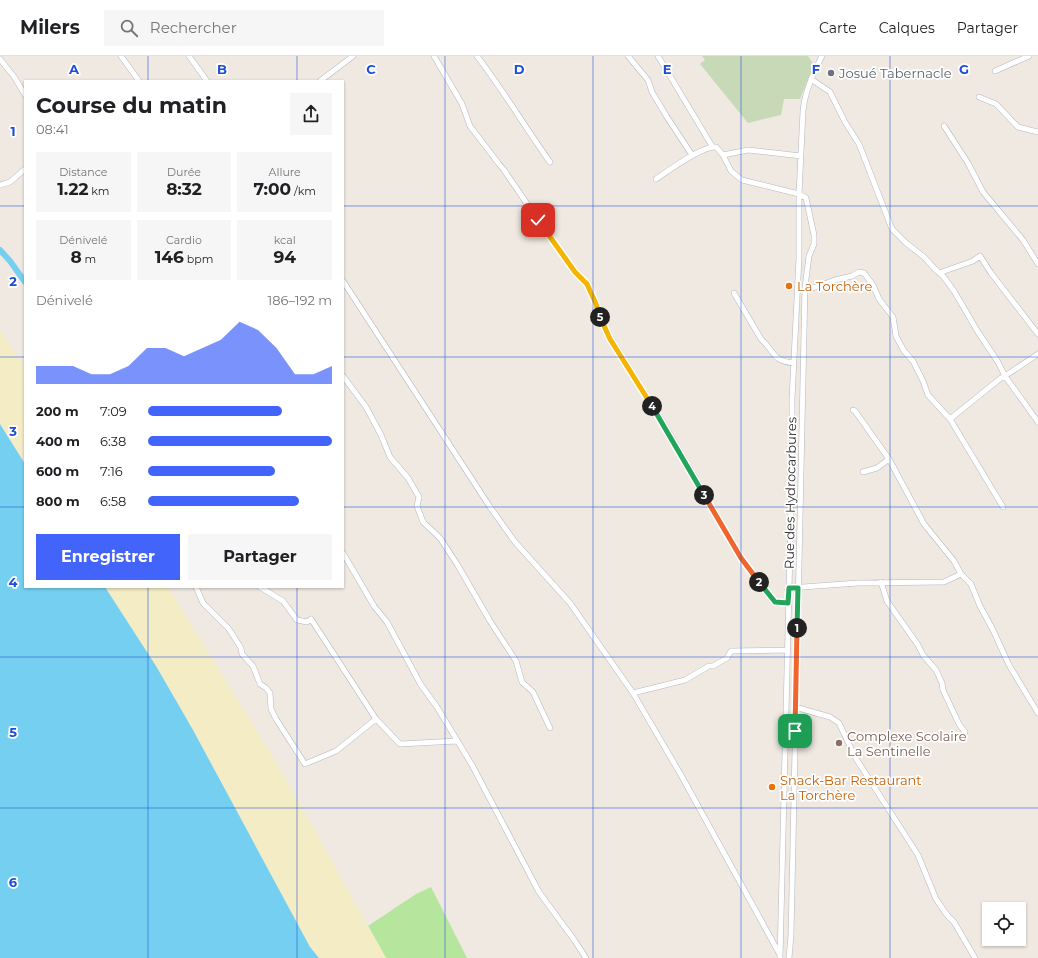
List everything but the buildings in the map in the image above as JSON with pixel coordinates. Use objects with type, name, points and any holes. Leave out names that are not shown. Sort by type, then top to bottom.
[{"type":"street","points":[[121,56],[138,80]]},
{"type":"street","points":[[189,56],[206,80]]},
{"type":"street","points":[[321,80],[353,56]]},
{"type":"street","points":[[434,56],[462,104],[470,126],[504,170],[530,210],[575,272],[587,284],[610,339],[664,424],[741,558],[772,600],[775,602],[788,603]]},
{"type":"street","points":[[477,56],[550,162]]},
{"type":"street","points":[[628,56],[648,80],[652,92],[692,156]]},
{"type":"street","points":[[658,56],[712,146],[716,147],[723,155],[731,171],[742,180],[799,194],[806,198],[814,235],[814,244],[809,256],[805,287],[791,936],[789,958]]},
{"type":"street","name":"Rue des Hydrocarbures","points":[[780,956],[792,398],[799,258],[799,194],[804,99],[811,79],[822,56]]},
{"type":"street","points":[[995,71],[1029,56]]},
{"type":"street","points":[[0,59],[15,78],[24,93]]},
{"type":"street","points":[[811,79],[830,92],[845,122],[859,144],[892,229],[906,243],[924,257],[954,291],[971,322],[998,362],[1005,376],[1036,416],[1038,422]]},
{"type":"street","points":[[979,97],[996,104],[1018,127],[1023,129],[1031,129],[1038,132]]},
{"type":"street","points":[[944,126],[968,163],[983,192],[1023,240],[1038,264]]},
{"type":"street","points":[[656,179],[692,156],[712,146]]},
{"type":"street","points":[[723,155],[748,150],[801,156]]},
{"type":"street","points":[[0,185],[10,182],[24,170]]},
{"type":"street","points":[[939,273],[973,261],[980,256],[991,273],[1038,334]]},
{"type":"street","points":[[805,287],[810,289],[835,280],[852,276],[859,272],[864,273],[873,285],[879,299],[893,317],[896,336],[920,375],[928,394],[950,419],[1003,507]]},
{"type":"street","points":[[344,283],[490,507],[515,542],[570,603],[633,693],[681,775],[780,956]]},
{"type":"street","points":[[734,293],[761,339],[776,358],[784,362],[794,363]]},
{"type":"street","points":[[950,419],[1001,378],[1038,354]]},
{"type":"street","points":[[344,377],[366,407],[381,435],[390,457],[408,478],[418,497],[418,506],[423,522],[440,538],[457,564],[490,621],[516,661],[522,682],[532,692],[550,728]]},
{"type":"street","points":[[792,398],[803,399]]},
{"type":"street","points":[[853,410],[889,458],[924,524],[954,561],[961,574],[971,584],[1009,665],[1038,713]]},
{"type":"street","points":[[863,472],[877,468],[889,458]]},
{"type":"street","points":[[344,555],[374,606],[387,622],[421,685],[477,774],[539,892],[586,958]]},
{"type":"street","points":[[789,588],[881,582],[944,582],[961,574]]},
{"type":"street","points":[[881,582],[888,601],[918,645],[923,655],[936,670],[942,683],[943,690],[959,724],[965,732]]},
{"type":"street","points":[[196,588],[203,603],[229,629],[242,654],[253,666],[260,684],[266,688],[270,694],[272,708],[276,719],[305,764],[336,751],[376,719]]},
{"type":"street","points":[[262,588],[283,601],[297,620],[307,622],[311,619],[376,719],[400,744],[457,741]]},
{"type":"street","points":[[633,693],[687,679],[709,666],[713,666],[727,658],[731,651],[787,650]]},
{"type":"street","points":[[795,707],[830,717],[839,723],[855,757],[920,859],[936,899],[954,922],[975,958]]},
{"type":"green space","points":[[702,56],[808,56],[814,65],[800,99],[784,99],[781,115],[748,123],[700,64],[705,60]]},
{"type":"green space","points":[[431,887],[467,958],[386,958],[368,926],[416,894]]},
{"type":"sand","points":[[0,330],[24,366],[24,462],[0,424]]},
{"type":"sand","points":[[106,588],[169,588],[279,767],[386,958],[319,958],[310,947],[193,730],[156,666]]},
{"type":"water","points":[[0,424],[24,462],[24,588],[106,588],[156,666],[193,730],[310,947],[319,958],[0,958]]},
{"type":"waterway","points":[[0,250],[24,281]]},
{"type":"place","name":"Josué Tabernacle","points":[[831,73]]},
{"type":"place","name":"La Torchère","points":[[789,286]]},
{"type":"place","name":"Complexe Scolaire La Sentinelle","points":[[839,743]]},
{"type":"place","name":"Snack-Bar Restaurant La Torchère","points":[[772,787]]},
{"type":"route","points":[[538,220],[575,272],[587,284],[610,339],[664,424],[701,491],[741,558],[770,598],[775,602],[788,603],[789,588],[798,588],[795,731]]}]
